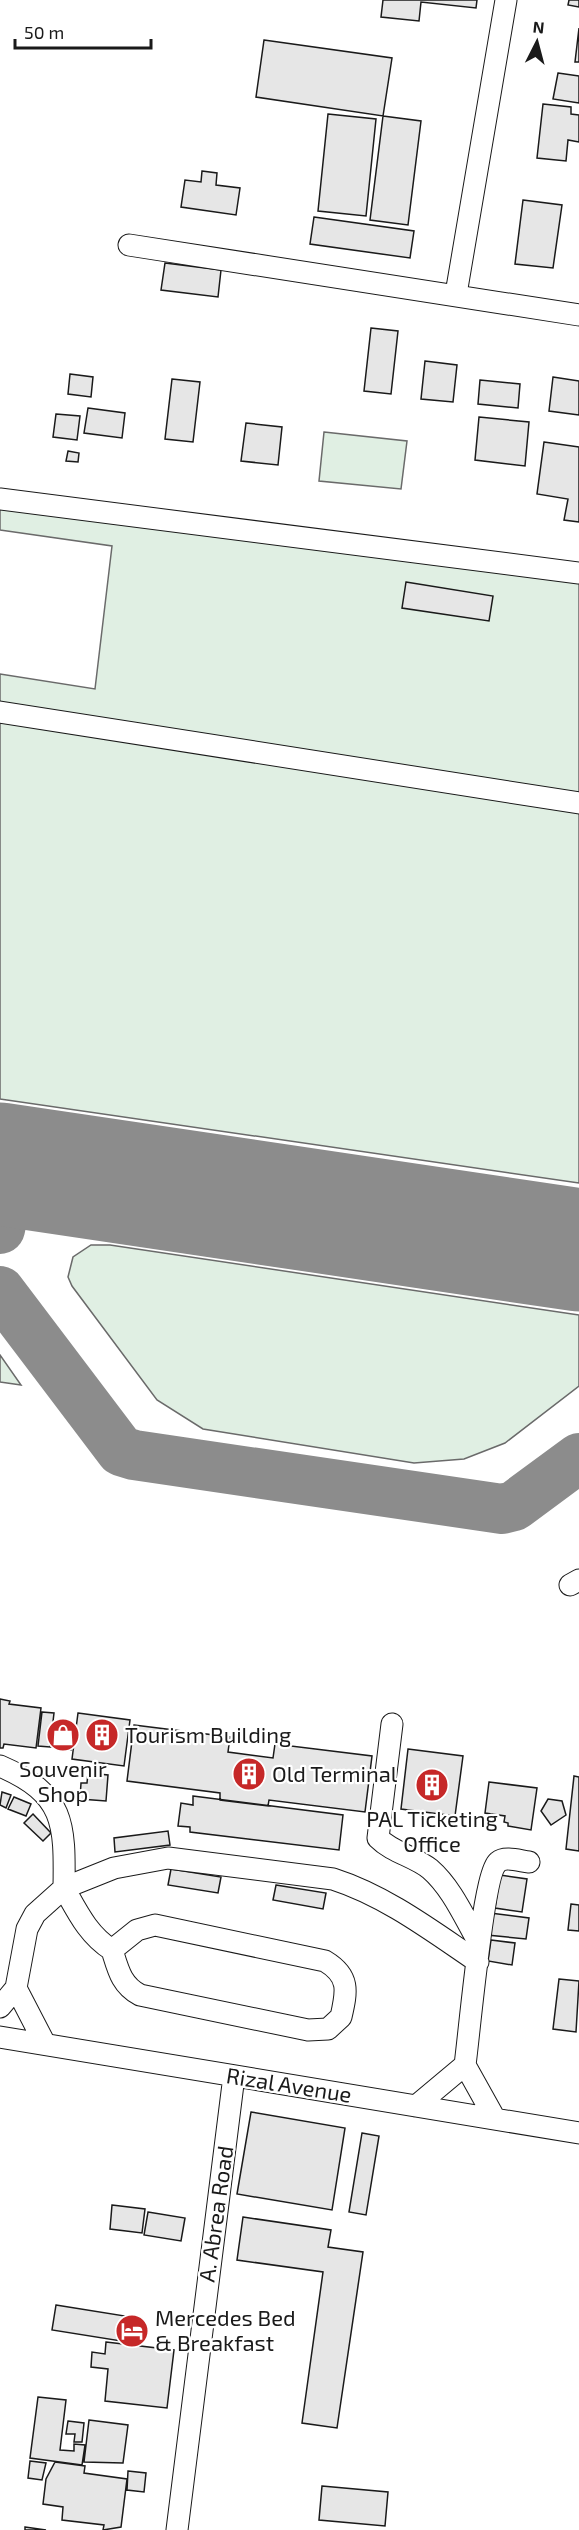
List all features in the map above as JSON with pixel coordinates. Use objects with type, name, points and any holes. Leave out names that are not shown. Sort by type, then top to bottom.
[{"type":"street","points":[[456,294],[506,0]]},
{"type":"street","points":[[129,245],[456,294],[579,315]]},
{"type":"street","points":[[0,499],[579,573]]},
{"type":"street","points":[[0,712],[579,803]]},
{"type":"street","points":[[392,1724],[378,1838],[385,1845],[430,1869],[454,1899],[479,1953]]},
{"type":"street","points":[[0,1766],[27,1777],[46,1795],[64,1829],[64,1888],[84,1925],[101,1943],[112,1950],[122,1981],[129,1989],[140,1995],[308,2030],[328,2029],[341,2017],[344,1981],[340,1970],[325,1961],[154,1925],[137,1930],[112,1950]]},
{"type":"street","points":[[0,2007],[16,1988],[27,1929],[43,1906],[64,1888],[114,1868],[168,1858],[333,1879],[377,1897],[479,1953]]},
{"type":"street","points":[[494,2117],[465,2065],[479,1953],[494,1867],[504,1859],[529,1862]]},
{"type":"street","points":[[16,1988],[45,2044]]},
{"type":"street","name":"Rizal Avenue","points":[[0,2037],[494,2117],[579,2133]]},
{"type":"street","points":[[416,2106],[465,2065]]},
{"type":"street","name":"A. Abrea Road","points":[[177,2530],[234,2076]]},
{"type":"green space","points":[[324,432],[407,441],[401,489],[319,481]]},
{"type":"green space","points":[[0,505],[579,577],[579,1183],[0,1099],[0,674],[95,689],[112,546],[0,530]]},
{"type":"green space","points":[[91,1245],[110,1245],[579,1315],[579,1386],[505,1443],[464,1459],[414,1463],[203,1429],[157,1400],[72,1286],[68,1277],[73,1257]]},
{"type":"green space","points":[[0,1355],[21,1385],[0,1382]]},
{"type":"building","points":[[383,0],[477,0],[476,8],[421,2],[419,21],[381,17]]},
{"type":"building","points":[[569,0],[579,0],[579,7],[568,5]]},
{"type":"building","points":[[579,28],[579,62],[575,62]]},
{"type":"building","points":[[264,40],[392,58],[383,116],[256,97]]},
{"type":"building","points":[[558,73],[579,76],[579,103],[553,99]]},
{"type":"building","points":[[543,104],[571,107],[571,114],[579,115],[579,142],[568,140],[566,161],[537,158]]},
{"type":"building","points":[[328,114],[376,119],[366,216],[318,211]]},
{"type":"building","points":[[383,116],[421,121],[408,225],[370,220]]},
{"type":"building","points":[[202,171],[217,173],[216,185],[240,188],[236,215],[181,207],[185,180],[201,182]]},
{"type":"building","points":[[523,200],[562,205],[553,268],[515,264]]},
{"type":"building","points":[[314,217],[414,231],[410,258],[310,244]]},
{"type":"building","points":[[165,263],[221,270],[218,297],[161,290]]},
{"type":"building","points":[[371,328],[398,331],[391,394],[364,391]]},
{"type":"building","points":[[425,361],[457,365],[453,402],[421,399]]},
{"type":"building","points":[[70,374],[93,377],[91,397],[68,394]]},
{"type":"building","points":[[553,377],[579,381],[579,415],[549,411]]},
{"type":"building","points":[[172,379],[200,382],[193,442],[165,439]]},
{"type":"building","points":[[480,380],[520,384],[518,408],[478,404]]},
{"type":"building","points":[[88,408],[125,413],[122,438],[84,433]]},
{"type":"building","points":[[56,414],[80,416],[77,440],[53,437]]},
{"type":"building","points":[[479,417],[529,422],[525,466],[475,460]]},
{"type":"building","points":[[246,423],[282,427],[278,465],[241,461]]},
{"type":"building","points":[[544,442],[579,447],[579,522],[564,520],[568,499],[537,494]]},
{"type":"building","points":[[68,451],[79,453],[78,462],[66,461]]},
{"type":"building","points":[[406,582],[493,596],[489,621],[402,608]]},
{"type":"building","points":[[0,1699],[10,1701],[9,1704],[41,1708],[36,1748],[4,1744],[3,1748],[0,1748]]},
{"type":"building","points":[[42,1712],[54,1713],[50,1747],[38,1746]]},
{"type":"building","name":"Tourism Building","points":[[78,1713],[130,1720],[124,1766],[72,1759]]},
{"type":"building","name":"Souvenir Shop","points":[[54,1722],[74,1725],[71,1750],[51,1747]]},
{"type":"building","name":"Old Terminal","points":[[134,1725],[230,1737],[228,1752],[273,1758],[275,1744],[372,1756],[365,1812],[269,1800],[268,1806],[220,1800],[220,1793],[127,1781]]},
{"type":"building","name":"PAL Ticketing Office","points":[[408,1749],[463,1756],[455,1816],[401,1809]]},
{"type":"building","points":[[88,1773],[108,1775],[106,1801],[80,1799],[81,1783],[87,1783]]},
{"type":"building","points":[[574,1776],[579,1777],[579,1851],[566,1849]]},
{"type":"building","points":[[489,1782],[537,1788],[531,1830],[508,1826],[508,1823],[504,1822],[505,1816],[485,1813]]},
{"type":"building","points":[[2,1792],[11,1795],[6,1808],[0,1805]]},
{"type":"building","points":[[193,1796],[343,1815],[339,1850],[190,1832],[190,1827],[178,1826],[181,1803],[193,1805]]},
{"type":"building","points":[[14,1797],[31,1804],[26,1816],[8,1809]]},
{"type":"building","points":[[548,1799],[562,1801],[566,1815],[551,1825],[541,1811]]},
{"type":"building","points":[[33,1814],[51,1833],[43,1841],[24,1823]]},
{"type":"building","points":[[168,1831],[170,1845],[115,1852],[114,1838]]},
{"type":"building","points":[[171,1869],[221,1877],[218,1893],[168,1885]]},
{"type":"building","points":[[500,1875],[527,1879],[522,1912],[495,1908]]},
{"type":"building","points":[[276,1885],[326,1893],[323,1909],[273,1900]]},
{"type":"building","points":[[571,1904],[579,1905],[579,1931],[568,1930]]},
{"type":"building","points":[[490,1913],[529,1918],[526,1939],[487,1935]]},
{"type":"building","points":[[491,1940],[515,1943],[512,1965],[488,1961]]},
{"type":"building","points":[[559,1979],[579,1981],[576,2032],[553,2029]]},
{"type":"building","points":[[251,2112],[345,2128],[332,2210],[237,2194]]},
{"type":"building","points":[[362,2133],[379,2136],[366,2215],[349,2212]]},
{"type":"building","points":[[112,2205],[145,2209],[142,2233],[110,2229]]},
{"type":"building","points":[[148,2212],[185,2218],[181,2241],[144,2235]]},
{"type":"building","points":[[243,2217],[331,2230],[328,2247],[363,2252],[337,2428],[302,2423],[323,2272],[237,2260]]},
{"type":"building","points":[[56,2305],[125,2316],[121,2341],[52,2330]]},
{"type":"building","points":[[106,2342],[174,2350],[167,2408],[105,2401],[108,2369],[91,2367],[92,2352],[105,2354]]},
{"type":"building","points":[[38,2397],[66,2400],[60,2450],[74,2451],[74,2444],[85,2445],[82,2465],[30,2458]]},
{"type":"building","points":[[89,2420],[128,2425],[123,2463],[84,2462]]},
{"type":"building","points":[[68,2421],[84,2423],[82,2442],[74,2442],[75,2434],[66,2434]]},
{"type":"building","points":[[30,2461],[46,2463],[42,2480],[28,2478]]},
{"type":"building","points":[[55,2462],[85,2466],[84,2473],[127,2479],[121,2527],[103,2530],[104,2525],[62,2520],[63,2507],[43,2504],[46,2479]]},
{"type":"building","points":[[128,2471],[146,2473],[144,2492],[127,2490]]},
{"type":"building","points":[[322,2486],[388,2492],[385,2526],[319,2520]]},
{"type":"building","points":[[25,2527],[46,2530],[25,2530]]},
{"type":"taxiway","points":[[0,1229],[2,1220],[35,1169]]},
{"type":"taxiway","points":[[569,1249],[579,1243]]},
{"type":"taxiway","points":[[0,1291],[121,1451],[134,1455],[502,1509],[514,1506],[579,1458]]},
{"type":"runway","points":[[0,1164],[579,1250]]},
{"type":"place","name":"Souvenir Shop","points":[[63,1735]]},
{"type":"place","name":"Tourism Building","points":[[102,1735]]},
{"type":"place","name":"Old Terminal","points":[[249,1774]]},
{"type":"place","name":"PAL Ticketing Office","points":[[432,1785]]},
{"type":"place","name":"Mercedes Bed & Breakfast","points":[[132,2331]]}]
